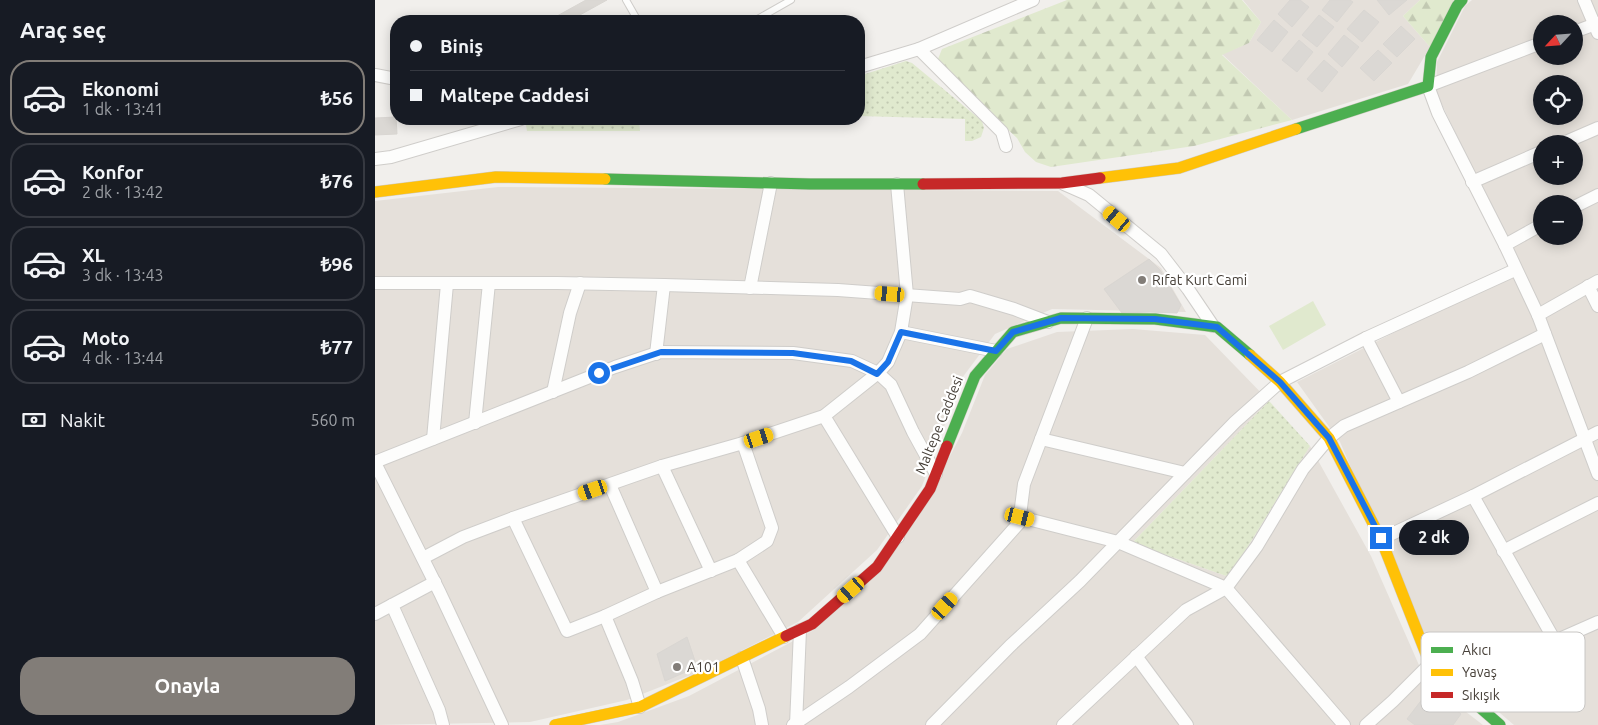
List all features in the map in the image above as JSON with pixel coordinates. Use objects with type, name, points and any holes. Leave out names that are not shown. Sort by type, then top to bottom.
[{"type":"street","points":[[865,65],[919,49],[1033,0]]},
{"type":"street","points":[[1462,0],[1457,6],[1431,57],[1428,86],[1438,112],[1538,315],[1598,474]]},
{"type":"street","points":[[1583,30],[1597,27],[1584,0]]},
{"type":"street","points":[[375,192],[496,177],[771,183],[1062,183],[1179,168],[1428,86],[1533,46]]},
{"type":"street","points":[[919,49],[1002,132],[1007,146]]},
{"type":"street","points":[[375,75],[390,78]]},
{"type":"street","points":[[375,159],[391,157],[500,125]]},
{"type":"street","points":[[1582,135],[1598,128]]},
{"type":"street","points":[[1472,182],[1533,155]]},
{"type":"street","points":[[750,288],[771,183]]},
{"type":"street","points":[[1062,183],[1089,195],[1161,254],[1213,326]]},
{"type":"street","points":[[423,558],[463,537],[513,518],[662,466],[743,443],[825,416],[877,374],[888,362],[901,332],[907,295],[897,184]]},
{"type":"street","points":[[1583,202],[1598,195]]},
{"type":"street","points":[[1505,245],[1533,229]]},
{"type":"street","points":[[932,725],[1010,646],[1080,581],[1235,422],[1280,382],[1367,338],[1515,270]]},
{"type":"street","points":[[375,283],[580,283],[837,290],[960,299],[970,296],[1014,309],[1048,322]]},
{"type":"street","points":[[553,392],[570,313],[580,283]]},
{"type":"street","points":[[1538,315],[1593,283],[1598,306]]},
{"type":"street","points":[[433,439],[447,284]]},
{"type":"street","points":[[475,423],[489,284]]},
{"type":"street","points":[[656,354],[664,285]]},
{"type":"street","name":"Maltepe Caddesi","points":[[555,725],[641,707],[812,624],[877,567],[930,489],[975,376],[1013,332],[1061,318],[1155,319],[1217,327],[1280,382],[1329,438],[1381,538],[1421,641]]},
{"type":"street","points":[[795,725],[920,634],[1019,523],[1024,484],[1087,318]]},
{"type":"street","points":[[901,332],[996,351]]},
{"type":"street","points":[[1063,725],[1185,610],[1226,588],[1257,546],[1303,470],[1329,438],[1344,426],[1468,372],[1545,334]]},
{"type":"street","points":[[1367,338],[1399,402]]},
{"type":"street","points":[[501,725],[435,582],[375,462],[615,367],[661,352],[793,353],[851,361],[877,374],[891,385],[913,432],[936,474]]},
{"type":"street","points":[[825,416],[898,537]]},
{"type":"street","points":[[1381,538],[1473,496],[1598,432]]},
{"type":"street","points":[[1041,439],[1185,473]]},
{"type":"street","points":[[513,518],[567,631],[657,592],[738,560],[767,542],[772,528],[743,443]]},
{"type":"street","points":[[662,466],[711,570]]},
{"type":"street","points":[[610,485],[657,592]]},
{"type":"street","points":[[1473,496],[1550,632]]},
{"type":"street","points":[[1503,551],[1598,503]]},
{"type":"street","points":[[1020,517],[1118,542],[1226,588],[1344,725]]},
{"type":"street","points":[[738,560],[784,637]]},
{"type":"street","points":[[375,614],[435,582]]},
{"type":"street","points":[[392,605],[439,710],[443,725]]},
{"type":"street","points":[[605,616],[641,707]]},
{"type":"street","points":[[1575,632],[1598,622]]},
{"type":"street","points":[[795,725],[799,630]]},
{"type":"street","points":[[1136,656],[1185,724]]},
{"type":"street","points":[[742,658],[759,709],[762,725]]},
{"type":"street","points":[[1366,725],[1421,673]]},
{"type":"street","name":"Maltepe Caddesi","points":[[1485,712],[1500,725]]},
{"type":"lane","points":[[626,0],[635,15]]},
{"type":"lane","points":[[764,15],[791,0]]},
{"type":"shaded area","points":[[1243,0],[1420,0],[1403,16],[1430,47],[1408,84],[1292,120],[1222,54],[1249,43],[1261,22]]},
{"type":"shaded area","points":[[1472,0],[1598,0],[1598,725],[1514,725],[1499,712],[1585,712],[1585,632],[1422,632],[1340,442],[1297,382],[1413,323],[1522,272],[1436,92],[1437,62],[1465,6]]},
{"type":"shaded area","points":[[498,187],[1058,191],[1161,268],[1186,312],[1052,309],[995,334],[962,378],[922,486],[877,550],[798,622],[701,671],[627,700],[530,722],[375,725],[375,201]]},
{"type":"shaded area","points":[[1133,329],[1205,335],[1269,401],[1132,543],[1229,577],[1310,446],[1371,556],[1421,670],[1421,712],[1466,712],[1483,725],[600,725],[618,722],[689,696],[814,630],[916,521],[962,433],[985,375],[1007,349],[1057,332]]},
{"type":"green space","points":[[1067,0],[1242,0],[1261,22],[1249,43],[1222,55],[1292,120],[1194,146],[1051,167],[1036,162],[1025,152],[1017,138],[949,75],[938,59],[942,49]]},
{"type":"green space","points":[[1420,0],[1454,0],[1430,47],[1403,16]]},
{"type":"green space","points":[[906,61],[912,63],[982,121],[984,128],[981,137],[972,141],[965,141],[965,119],[865,116],[865,74]]},
{"type":"green space","points":[[526,125],[640,125],[640,131],[527,131]]},
{"type":"green space","points":[[1313,301],[1326,325],[1283,350],[1269,326]]},
{"type":"green space","points":[[1269,401],[1310,446],[1229,577],[1132,543]]},
{"type":"building","points":[[586,0],[607,0],[580,15],[559,15]]},
{"type":"building","points":[[1290,0],[1300,0],[1309,7],[1292,27],[1278,14]]},
{"type":"building","points":[[1330,0],[1350,0],[1353,2],[1337,22],[1322,10]]},
{"type":"building","points":[[1377,0],[1407,0],[1389,15]]},
{"type":"building","points":[[1364,10],[1379,22],[1362,42],[1347,29]]},
{"type":"building","points":[[1319,15],[1334,27],[1317,47],[1302,35]]},
{"type":"building","points":[[1274,20],[1288,32],[1272,52],[1257,40]]},
{"type":"building","points":[[1401,26],[1415,39],[1397,57],[1383,44]]},
{"type":"building","points":[[1344,35],[1359,47],[1342,67],[1328,54]]},
{"type":"building","points":[[1299,40],[1313,52],[1297,72],[1282,60]]},
{"type":"building","points":[[1378,50],[1392,63],[1374,81],[1360,68]]},
{"type":"building","points":[[1324,60],[1338,72],[1322,92],[1307,79]]},
{"type":"building","points":[[390,117],[390,125],[396,125],[397,134],[375,135],[375,118]]},
{"type":"building","name":"Rıfat Kurt Cami","points":[[1149,259],[1160,270],[1181,305],[1177,313],[1122,313],[1104,289]]},
{"type":"building","points":[[687,637],[697,667],[665,681],[657,654]]},
{"type":"building","points":[[1421,701],[1421,712],[1459,712],[1461,714],[1453,725],[1415,725],[1407,719]]},
{"type":"traffic: fast","points":[[1296,129],[1428,86],[1431,57],[1457,6],[1462,0]]},
{"type":"traffic: fast","points":[[605,179],[810,184],[923,184]]},
{"type":"traffic: fast","points":[[947,446],[975,376],[1013,332],[1061,318],[1155,319],[1217,327],[1250,355]]},
{"type":"traffic: fast","points":[[1485,712],[1500,725]]},
{"type":"traffic: slow","points":[[1100,178],[1179,168],[1296,129]]},
{"type":"traffic: slow","points":[[375,192],[496,177],[605,179]]},
{"type":"traffic: slow","points":[[1250,355],[1280,382],[1329,438],[1381,539],[1421,641]]},
{"type":"traffic: slow","points":[[555,725],[640,707],[786,636]]},
{"type":"traffic: jam","points":[[923,184],[1062,183],[1100,178]]},
{"type":"traffic: jam","points":[[786,636],[812,624],[877,567],[930,489],[947,446]]},
{"type":"place","name":"Rıfat Kurt Cami","points":[[1142,280]]},
{"type":"place","name":"A101","points":[[677,667]]},
{"type":"route","points":[[599,373],[661,352],[793,353],[851,361],[877,374],[888,362],[901,332],[996,351],[1013,332],[1061,318],[1155,319],[1217,327],[1280,382],[1329,438],[1381,538]]}]
